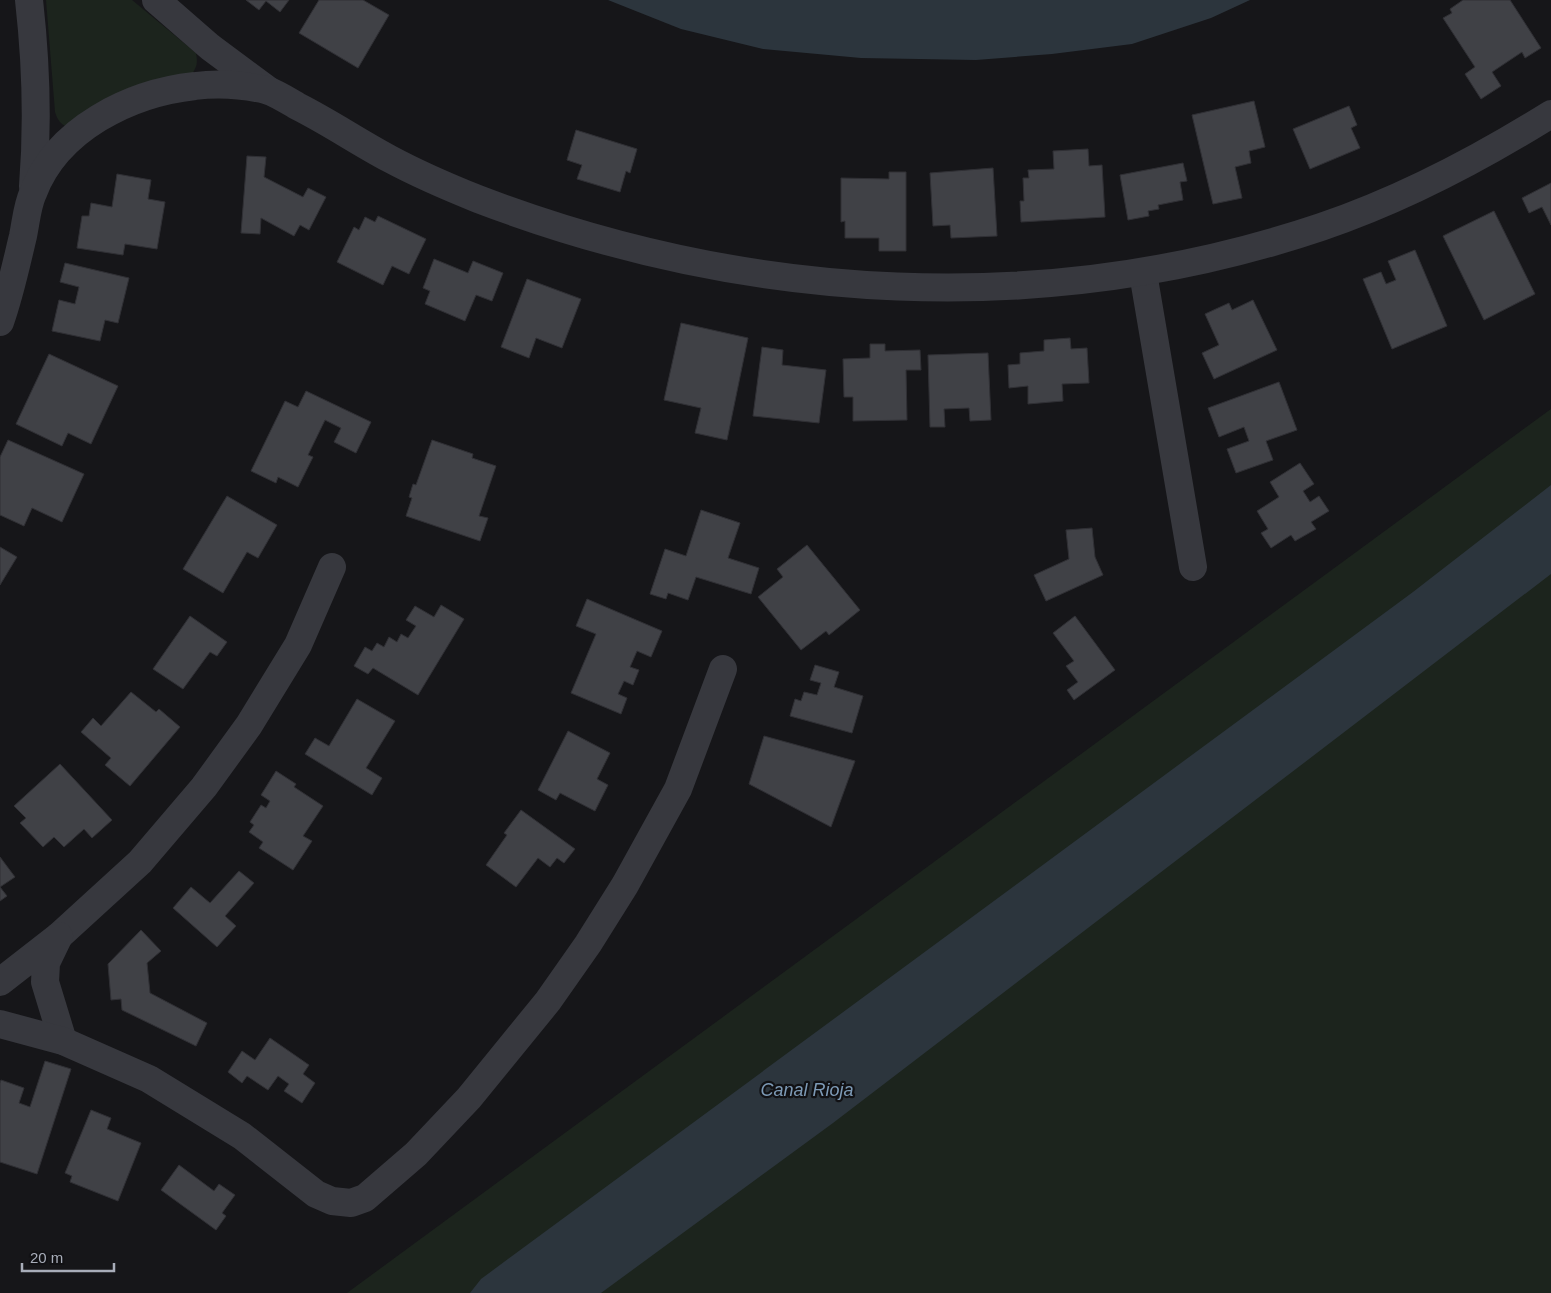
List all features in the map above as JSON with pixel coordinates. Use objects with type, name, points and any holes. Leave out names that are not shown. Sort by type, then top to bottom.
[{"type":"street","points":[[0,322],[33,193],[38,130],[29,0]]},
{"type":"street","points":[[156,0],[210,47],[268,90],[326,121],[390,159],[456,190],[520,215],[587,236],[692,262],[783,277],[918,287],[1044,284],[1143,273],[1266,244],[1322,226],[1424,184],[1471,160],[1551,114]]},
{"type":"street","points":[[33,193],[56,152],[87,127],[118,108],[151,95],[194,86],[223,85],[268,90]]},
{"type":"street","points":[[1143,273],[1193,566]]},
{"type":"street","points":[[0,982],[59,936],[140,862],[204,787],[249,725],[298,645],[332,567]]},
{"type":"street","points":[[0,1024],[63,1041],[116,1063],[184,1098],[264,1151],[316,1194],[332,1202],[351,1203],[365,1198],[416,1154],[469,1098],[548,1001],[588,944],[629,878],[678,789],[724,669]]},
{"type":"street","points":[[59,936],[46,963],[45,982],[63,1041]]},
{"type":"shaded area","points":[[46,0],[132,0],[196,53],[196,68],[190,76],[70,128],[64,126],[57,118],[55,112]]},
{"type":"shaded area","points":[[1551,409],[1551,1293],[347,1293]]},
{"type":"water","points":[[608,0],[1250,0],[1211,18],[1132,44],[1052,54],[976,60],[861,58],[763,49],[681,29]]},
{"type":"water","name":"Canal Rioja","points":[[1551,485],[1551,574],[833,1123],[601,1293],[470,1293],[481,1279],[1413,592]]},
{"type":"building","points":[[246,0],[289,0],[280,12],[266,1],[259,10]]},
{"type":"building","points":[[319,0],[363,0],[389,15],[358,68],[299,33]]},
{"type":"building","points":[[1463,0],[1510,0],[1541,48],[1525,58],[1522,52],[1492,72],[1501,86],[1481,99],[1465,74],[1475,67],[1443,18],[1452,13],[1450,9]]},
{"type":"building","points":[[1254,101],[1265,147],[1249,151],[1251,163],[1235,167],[1242,198],[1213,204],[1192,115]]},
{"type":"building","points":[[1349,106],[1357,125],[1351,128],[1360,148],[1310,169],[1293,129]]},
{"type":"building","points":[[576,130],[637,149],[630,173],[626,171],[620,192],[577,179],[582,165],[567,160]]},
{"type":"building","points":[[1088,149],[1089,166],[1102,165],[1105,217],[1021,222],[1020,201],[1024,201],[1023,178],[1029,178],[1028,170],[1054,169],[1053,151]]},
{"type":"building","points":[[247,156],[266,157],[264,177],[303,197],[308,188],[326,197],[309,230],[300,225],[294,236],[261,218],[260,234],[241,233]]},
{"type":"building","points":[[1183,163],[1187,181],[1180,182],[1183,200],[1158,205],[1159,209],[1148,211],[1149,216],[1128,220],[1120,175]]},
{"type":"building","points":[[993,168],[997,236],[951,238],[950,225],[933,226],[930,173]]},
{"type":"building","points":[[889,172],[906,172],[906,251],[879,251],[879,238],[845,238],[845,221],[841,222],[841,178],[889,179]]},
{"type":"building","points":[[117,174],[151,180],[148,199],[165,202],[157,249],[125,244],[123,255],[77,248],[82,216],[89,216],[91,203],[112,207]]},
{"type":"building","points":[[1551,183],[1551,225],[1542,207],[1529,213],[1522,198]]},
{"type":"building","points":[[1494,211],[1535,294],[1484,320],[1443,236]]},
{"type":"building","points":[[378,216],[426,239],[409,274],[392,266],[383,285],[337,262],[354,227],[359,230],[365,217],[375,222]]},
{"type":"building","points":[[1415,250],[1447,326],[1392,349],[1363,279],[1381,272],[1386,284],[1396,280],[1388,261]]},
{"type":"building","points":[[434,259],[468,273],[473,261],[503,273],[492,301],[476,295],[465,321],[425,304],[430,291],[423,288]]},
{"type":"building","points":[[65,263],[129,278],[118,323],[105,320],[100,341],[52,331],[59,300],[75,304],[79,287],[60,282]]},
{"type":"building","points":[[527,279],[581,299],[562,348],[536,338],[529,358],[501,347]]},
{"type":"building","points":[[1253,300],[1277,350],[1214,379],[1202,353],[1219,345],[1205,314],[1229,303],[1232,310]]},
{"type":"building","points":[[681,323],[748,338],[727,440],[695,433],[701,408],[664,400]]},
{"type":"building","points":[[1070,338],[1071,349],[1087,348],[1089,383],[1062,384],[1063,401],[1028,404],[1028,386],[1009,388],[1008,365],[1020,364],[1020,353],[1044,351],[1044,340]]},
{"type":"building","points":[[870,344],[885,344],[885,351],[920,350],[921,370],[906,370],[907,420],[853,421],[853,397],[844,397],[843,359],[870,358]]},
{"type":"building","points":[[762,347],[783,350],[782,365],[826,370],[819,423],[753,416]]},
{"type":"building","points":[[988,353],[991,420],[970,421],[969,408],[944,409],[945,427],[930,427],[928,355]]},
{"type":"building","points":[[49,354],[118,386],[91,444],[68,433],[62,446],[16,424]]},
{"type":"building","points":[[1279,382],[1297,430],[1266,441],[1273,460],[1236,473],[1227,449],[1249,441],[1244,427],[1219,437],[1208,408]]},
{"type":"building","points":[[306,391],[371,422],[356,453],[334,442],[341,428],[325,420],[308,455],[313,457],[298,487],[278,477],[276,483],[251,471],[285,401],[298,407]]},
{"type":"building","points":[[8,440],[84,474],[62,522],[32,508],[24,526],[0,515],[0,457]]},
{"type":"building","points":[[432,440],[473,454],[472,458],[496,466],[479,516],[488,518],[480,541],[406,516],[412,498],[409,497],[413,484],[416,485]]},
{"type":"building","points":[[1300,463],[1314,484],[1303,491],[1310,502],[1319,496],[1329,511],[1311,522],[1316,529],[1295,541],[1291,535],[1271,548],[1261,533],[1268,529],[1257,511],[1279,497],[1270,482]]},
{"type":"building","points":[[227,496],[277,525],[258,558],[247,552],[223,593],[183,569]]},
{"type":"building","points":[[701,510],[740,523],[728,558],[759,568],[751,594],[696,577],[688,600],[668,593],[666,599],[650,594],[665,549],[686,556]]},
{"type":"building","points":[[1092,528],[1095,557],[1103,575],[1046,601],[1034,575],[1069,559],[1066,530]]},
{"type":"building","points":[[807,545],[860,610],[829,635],[826,631],[801,650],[758,597],[783,577],[777,569]]},
{"type":"building","points":[[0,547],[17,557],[0,585]]},
{"type":"building","points":[[587,599],[662,631],[651,657],[637,651],[630,667],[639,670],[633,685],[624,681],[618,694],[627,698],[621,714],[571,693],[596,634],[576,626]]},
{"type":"building","points":[[441,605],[464,619],[418,695],[373,668],[368,674],[354,666],[365,647],[372,651],[377,643],[384,647],[389,637],[397,642],[401,634],[408,638],[416,626],[406,620],[415,606],[434,617]]},
{"type":"building","points":[[190,616],[227,642],[217,656],[210,652],[183,689],[153,669]]},
{"type":"building","points":[[1075,616],[1115,670],[1074,700],[1067,690],[1078,682],[1066,666],[1074,661],[1053,633]]},
{"type":"building","points":[[815,665],[839,672],[834,687],[863,696],[852,733],[790,716],[795,699],[801,701],[804,692],[817,695],[821,683],[810,680]]},
{"type":"building","points":[[131,692],[156,712],[159,709],[180,727],[130,786],[105,765],[111,758],[81,732],[93,718],[101,726]]},
{"type":"building","points":[[357,699],[395,721],[366,768],[382,778],[372,795],[305,754],[315,738],[329,746]]},
{"type":"building","points":[[568,731],[610,753],[597,779],[608,785],[595,811],[560,793],[556,800],[538,790]]},
{"type":"building","points":[[764,736],[855,761],[831,827],[749,784]]},
{"type":"building","points":[[60,764],[112,820],[92,838],[84,829],[64,847],[54,837],[43,847],[20,823],[26,818],[14,806]]},
{"type":"building","points":[[276,771],[296,784],[294,787],[323,806],[303,836],[312,841],[293,870],[259,848],[263,842],[249,832],[254,825],[250,822],[261,805],[266,808],[270,801],[261,795]]},
{"type":"building","points":[[521,810],[575,849],[564,863],[557,858],[550,867],[538,858],[516,887],[486,865],[507,835],[504,833]]},
{"type":"building","points":[[0,857],[15,877],[0,887]]},
{"type":"building","points":[[239,871],[254,883],[225,916],[236,926],[217,947],[173,908],[191,887],[210,903]]},
{"type":"building","points":[[0,887],[7,896],[0,901]]},
{"type":"building","points":[[141,930],[161,951],[147,963],[150,993],[207,1023],[196,1046],[122,1010],[121,999],[111,1000],[108,964]]},
{"type":"building","points":[[270,1038],[309,1065],[303,1074],[315,1083],[302,1103],[284,1091],[289,1084],[278,1076],[268,1090],[247,1076],[242,1083],[228,1072],[242,1051],[255,1060]]},
{"type":"building","points":[[45,1061],[71,1069],[37,1174],[0,1162],[0,1083],[1,1080],[24,1088],[19,1103],[30,1107]]},
{"type":"building","points":[[91,1110],[111,1118],[107,1129],[141,1143],[118,1201],[70,1182],[72,1176],[65,1173]]},
{"type":"building","points":[[179,1165],[214,1191],[219,1184],[235,1195],[222,1213],[226,1216],[216,1230],[161,1190]]}]
